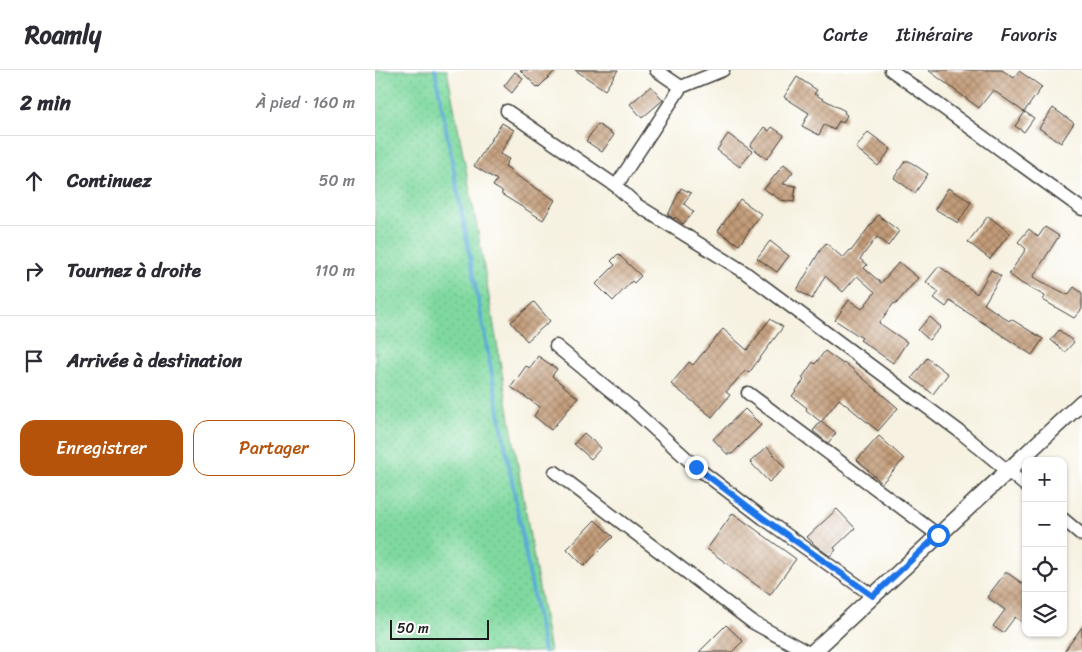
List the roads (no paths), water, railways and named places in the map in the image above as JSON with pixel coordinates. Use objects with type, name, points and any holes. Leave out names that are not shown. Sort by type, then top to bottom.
[{"type":"street","points":[[656,70],[681,88]]},
{"type":"street","points":[[615,186],[681,88],[723,70]]},
{"type":"street","points":[[891,70],[1082,209]]},
{"type":"street","points":[[507,111],[615,186],[637,205],[743,271],[959,431],[1022,483]]},
{"type":"street","points":[[557,346],[628,404],[696,467],[763,518],[873,596]]},
{"type":"street","points":[[748,393],[938,535]]},
{"type":"street","points":[[813,652],[1082,402]]},
{"type":"street","points":[[555,472],[752,622],[807,652]]},
{"type":"street","points":[[1067,522],[1082,535]]},
{"type":"waterway","points":[[435,70],[544,652]]}]
